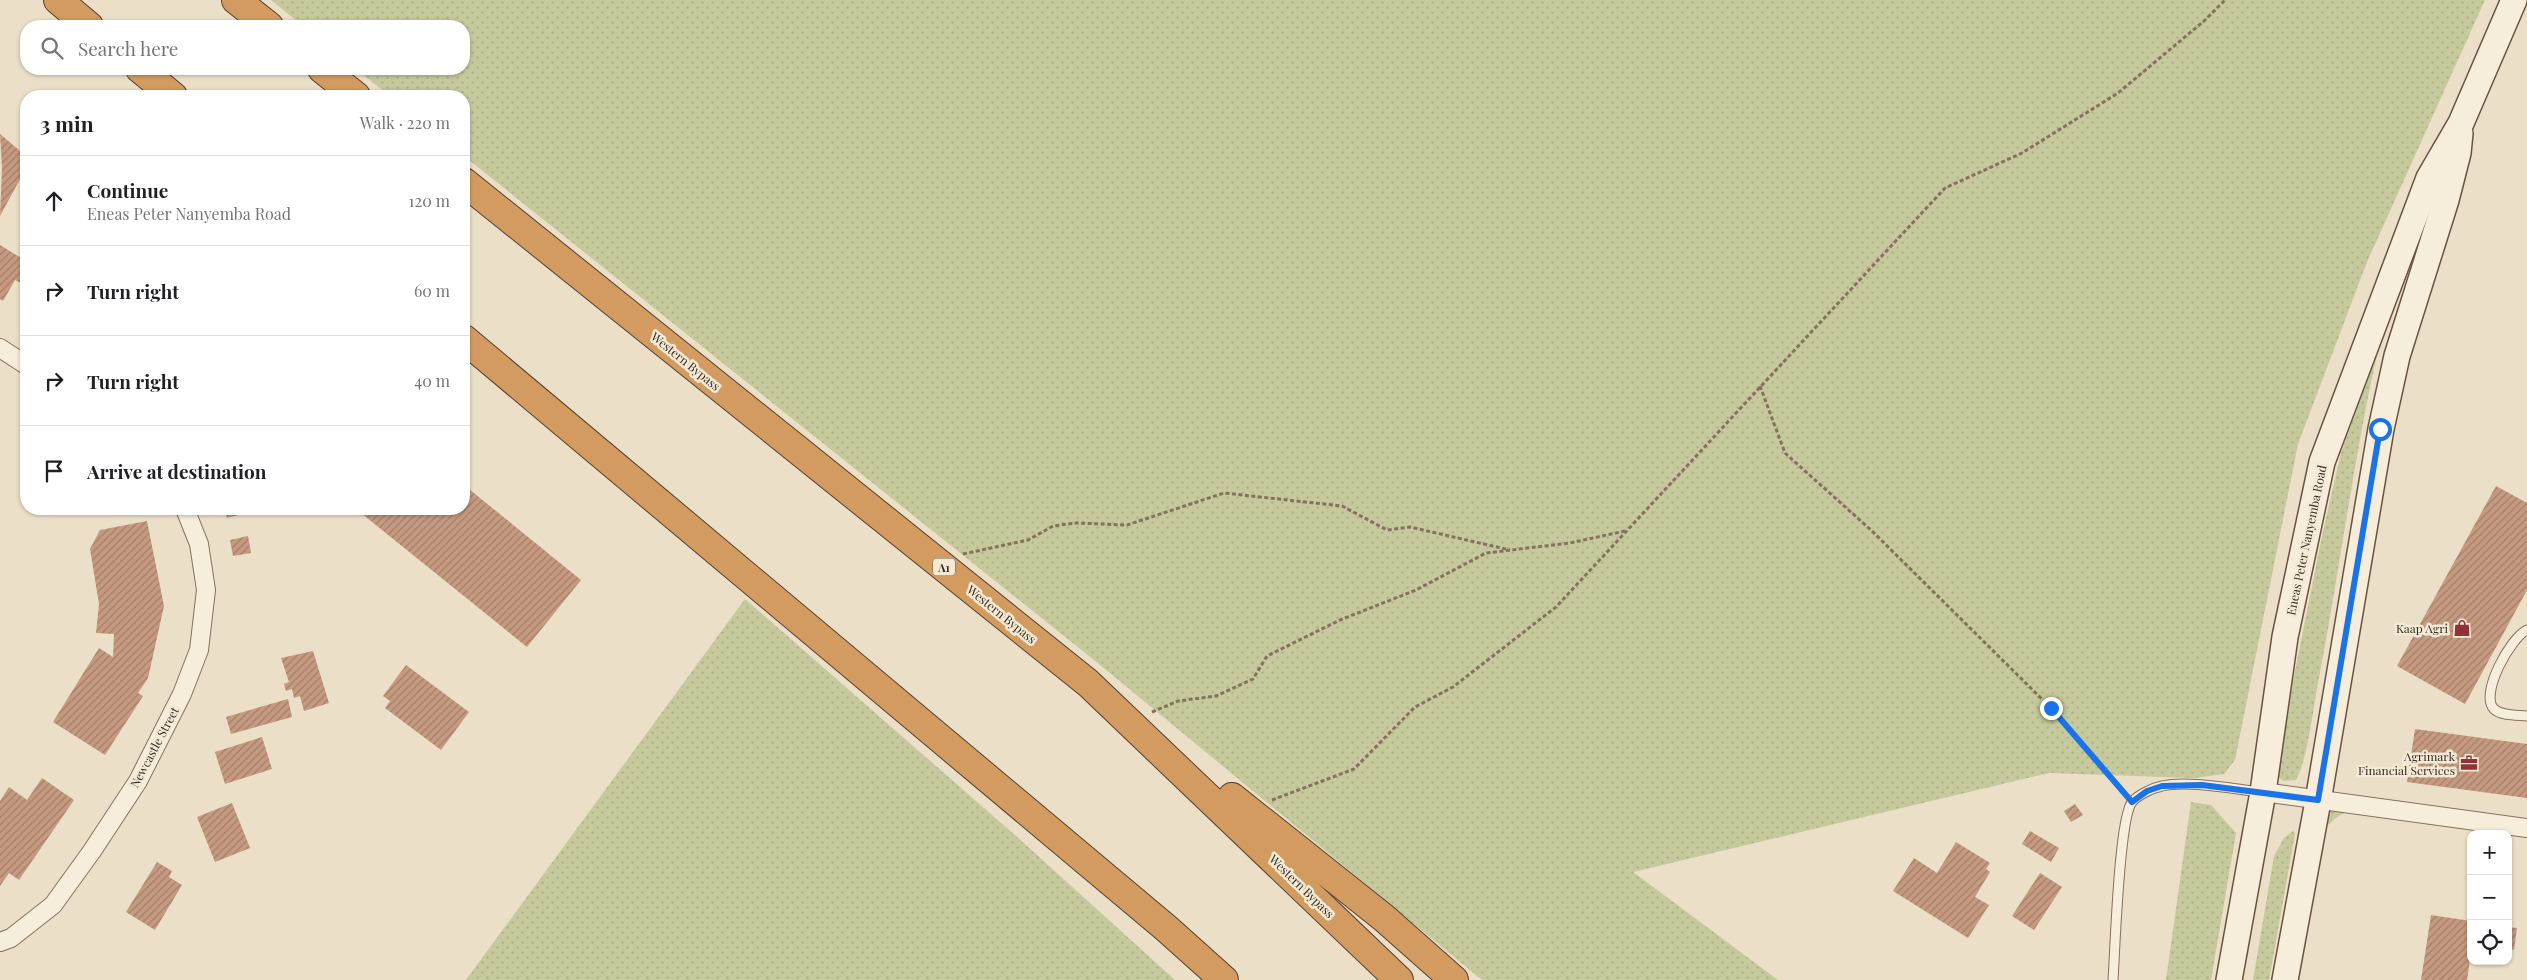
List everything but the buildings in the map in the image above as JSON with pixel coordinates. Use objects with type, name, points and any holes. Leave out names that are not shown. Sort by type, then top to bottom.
[{"type":"highway","points":[[58,0],[82,20]]},
{"type":"highway","points":[[236,0],[261,20]]},
{"type":"highway","points":[[147,75],[166,90]]},
{"type":"highway","points":[[330,75],[348,90]]},
{"type":"highway","name":"Western Bypass","points":[[470,187],[1088,683],[1399,980]]},
{"type":"highway","points":[[470,344],[1158,922],[1224,980]]},
{"type":"highway","points":[[1088,683],[1384,918],[1454,980]]},
{"type":"main road","name":"Eneas Peter Nanyemba Road","points":[[2229,980],[2263,792],[2285,637],[2322,462],[2429,178],[2461,123],[2514,0]]},
{"type":"main road","name":"Eneas Peter Nanyemba Road","points":[[2285,980],[2318,800],[2380,429],[2397,356],[2458,153],[2461,123]]},
{"type":"street","points":[[0,348],[20,361]]},
{"type":"street","name":"Newcastle Street","points":[[0,942],[11,938],[53,905],[92,851],[138,780],[182,694],[199,650],[206,590],[199,544],[187,515]]},
{"type":"street","points":[[2263,792],[2527,828]]},
{"type":"lane","points":[[2527,630],[2511,645],[2489,689],[2489,699],[2492,708],[2499,713],[2527,716]]},
{"type":"lane","points":[[2113,980],[2122,846],[2126,815],[2132,802],[2147,791],[2162,786],[2202,785],[2263,792]]},
{"type":"path","points":[[1247,809],[1354,769],[1415,707],[1453,688],[1556,607],[1945,188],[2022,153],[2118,93],[2204,21],[2225,0]]},
{"type":"path","points":[[1760,386],[1785,453],[1872,531],[2051,708],[2132,802]]},
{"type":"path","points":[[936,561],[1028,540],[1053,526],[1076,523],[1127,525],[1224,493],[1342,506],[1386,530],[1410,527],[1510,550]]},
{"type":"path","points":[[1134,720],[1178,701],[1216,696],[1254,679],[1267,656],[1313,632],[1416,590],[1486,553],[1570,543],[1626,530]]},
{"type":"green space","points":[[271,0],[2485,0],[2367,262],[2298,444],[2235,760],[2224,774],[2194,778],[2049,773],[1633,872],[1778,980],[1482,980],[1099,664],[470,161],[470,90],[382,90],[364,75],[470,75],[470,20],[296,20]]},
{"type":"green space","points":[[2377,354],[2368,395],[2307,746],[2296,780],[2283,781],[2278,777],[2277,761],[2321,541],[2341,453]]},
{"type":"green space","points":[[745,599],[1016,836],[1175,980],[466,980]]},
{"type":"green space","points":[[2191,802],[2211,805],[2236,833],[2211,980],[2166,980]]},
{"type":"green space","points":[[2323,807],[2352,809],[2337,817],[2321,831]]},
{"type":"green space","points":[[2293,831],[2295,834],[2269,980],[2253,980],[2274,856],[2284,838]]},
{"type":"place","name":"Kaap Agri","points":[[2462,628]]},
{"type":"place","name":"Agrimark Financial Services","points":[[2469,763]]},
{"type":"route","points":[[2051,708],[2132,802],[2147,791],[2162,786],[2202,785],[2318,800],[2380,429]]}]
